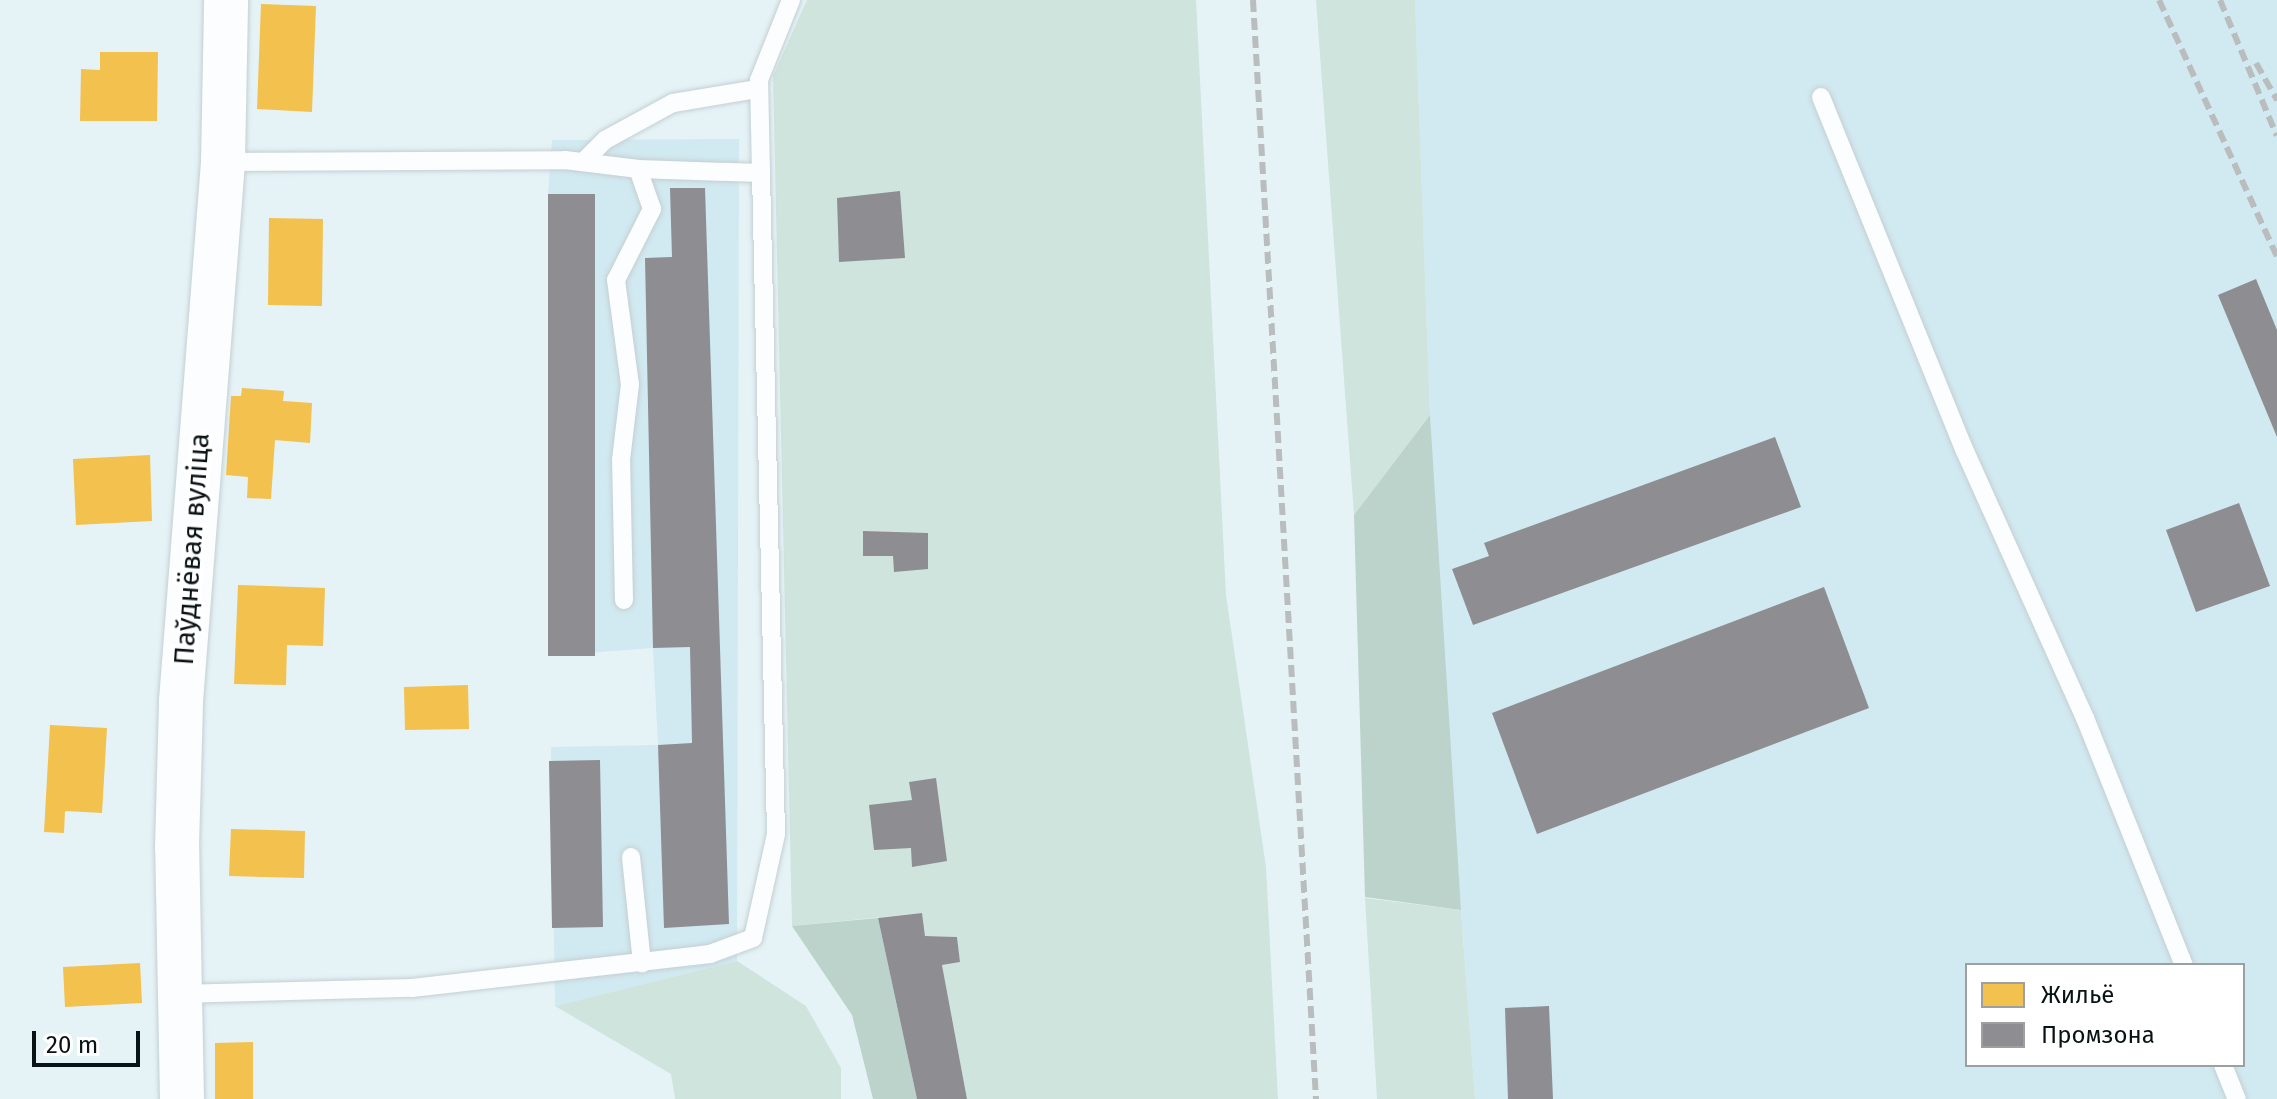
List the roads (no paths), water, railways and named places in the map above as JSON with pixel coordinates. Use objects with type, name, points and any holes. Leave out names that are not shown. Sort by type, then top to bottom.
[{"type":"street","name":"Паўднёвая вуліца","points":[[182,1099],[178,994],[181,701],[223,162],[226,0]]},
{"type":"lane","points":[[178,994],[412,988],[710,954],[753,938],[776,834],[758,89],[791,0]]},
{"type":"lane","points":[[584,161],[605,140],[673,103],[758,89]]},
{"type":"lane","points":[[1821,97],[1964,449],[2085,718],[2183,963]]},
{"type":"lane","points":[[223,162],[584,161],[638,169],[761,173]]},
{"type":"lane","points":[[624,600],[621,460],[630,385],[616,280],[652,209],[638,169]]},
{"type":"lane","points":[[631,857],[642,963]]},
{"type":"lane","points":[[2224,1067],[2237,1099]]},
{"type":"railway","points":[[1253,0],[1316,1099]]},
{"type":"railway","points":[[2159,0],[2277,257]]},
{"type":"railway","points":[[2220,0],[2277,136]]},
{"type":"railway","points":[[2256,63],[2277,100]]}]
